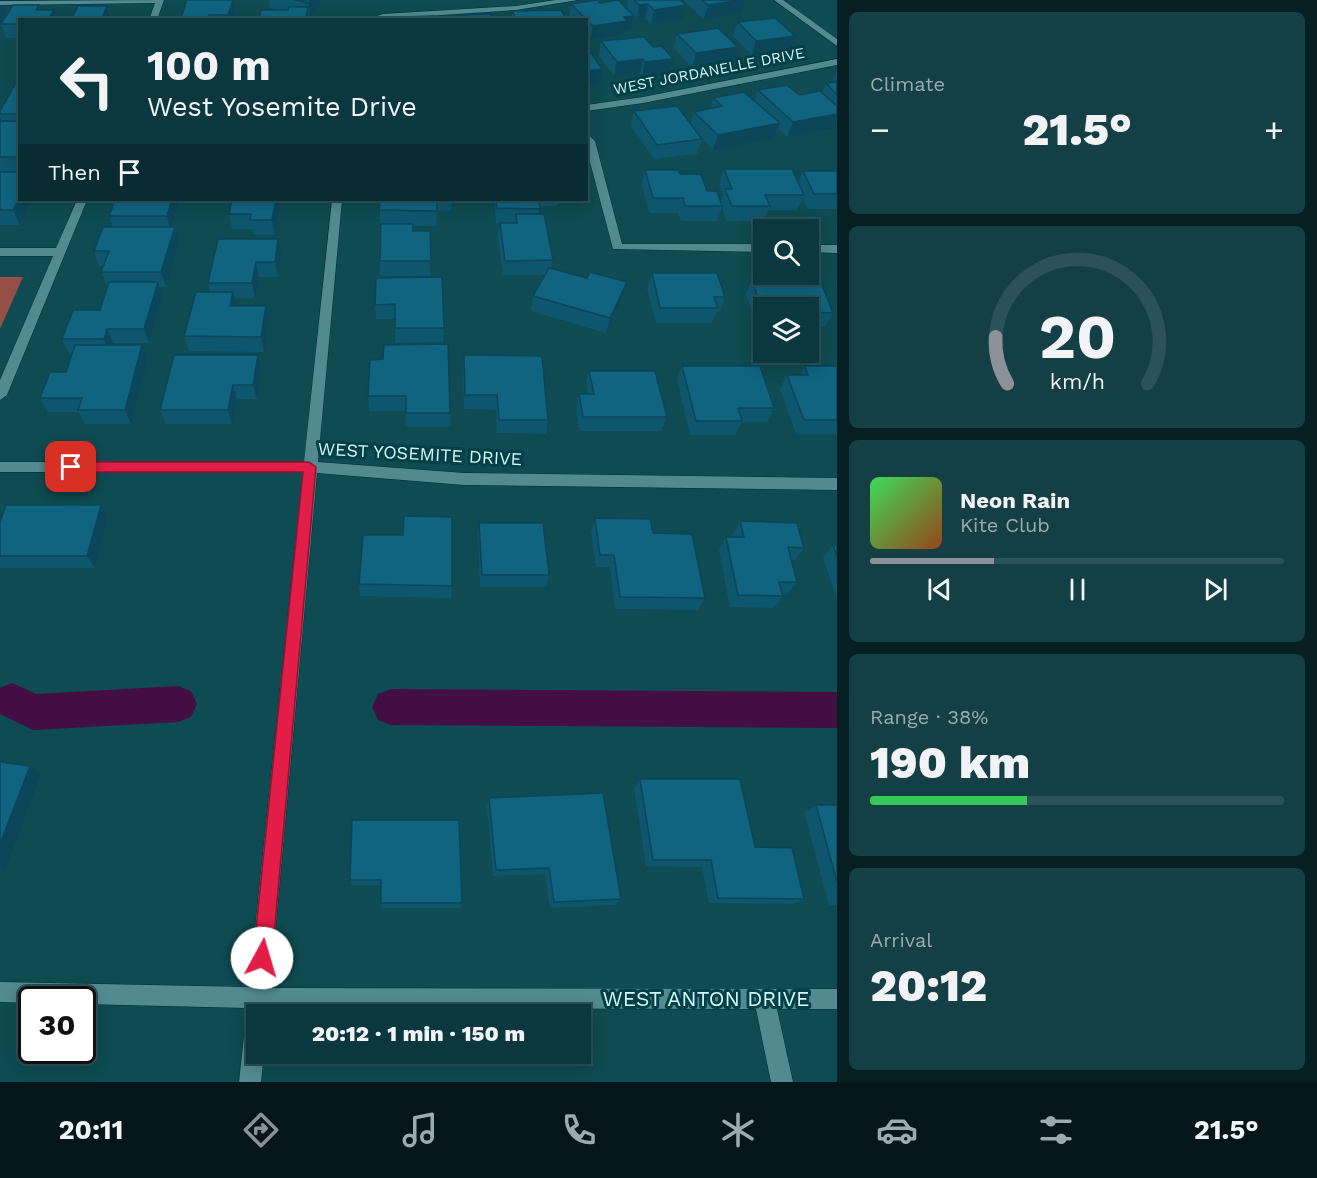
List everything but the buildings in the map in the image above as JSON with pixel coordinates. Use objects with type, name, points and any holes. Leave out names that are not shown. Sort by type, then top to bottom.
[{"type":"street","points":[[0,3],[160,0],[154,18]]},
{"type":"street","points":[[379,18],[393,15],[516,8],[574,0]]},
{"type":"street","points":[[778,0],[837,43]]},
{"type":"street","name":"WEST JORDANELLE DRIVE","points":[[588,108],[643,100],[837,62]]},
{"type":"street","points":[[588,138],[617,247],[753,248]]},
{"type":"street","points":[[0,395],[82,201]]},
{"type":"street","points":[[258,1004],[337,201]]},
{"type":"street","points":[[819,248],[837,249]]},
{"type":"street","points":[[0,252],[60,252]]},
{"type":"street","name":"WEST YOSEMITE DRIVE","points":[[0,467],[309,467],[464,479],[837,484]]},
{"type":"street","name":"WEST ANTON DRIVE","points":[[0,992],[246,1009]]},
{"type":"street","points":[[764,999],[782,1082]]},
{"type":"street","name":"WEST ANTON DRIVE","points":[[534,1004],[837,999]]},
{"type":"street","points":[[250,1082],[252,1064]]},
{"type":"shaded area","points":[[0,277],[23,277],[0,329]]},
{"type":"waterway","points":[[12,701],[33,712],[178,704]]},
{"type":"waterway","points":[[391,707],[837,710]]},
{"type":"route","points":[[71,467],[309,467],[262,958]]}]
